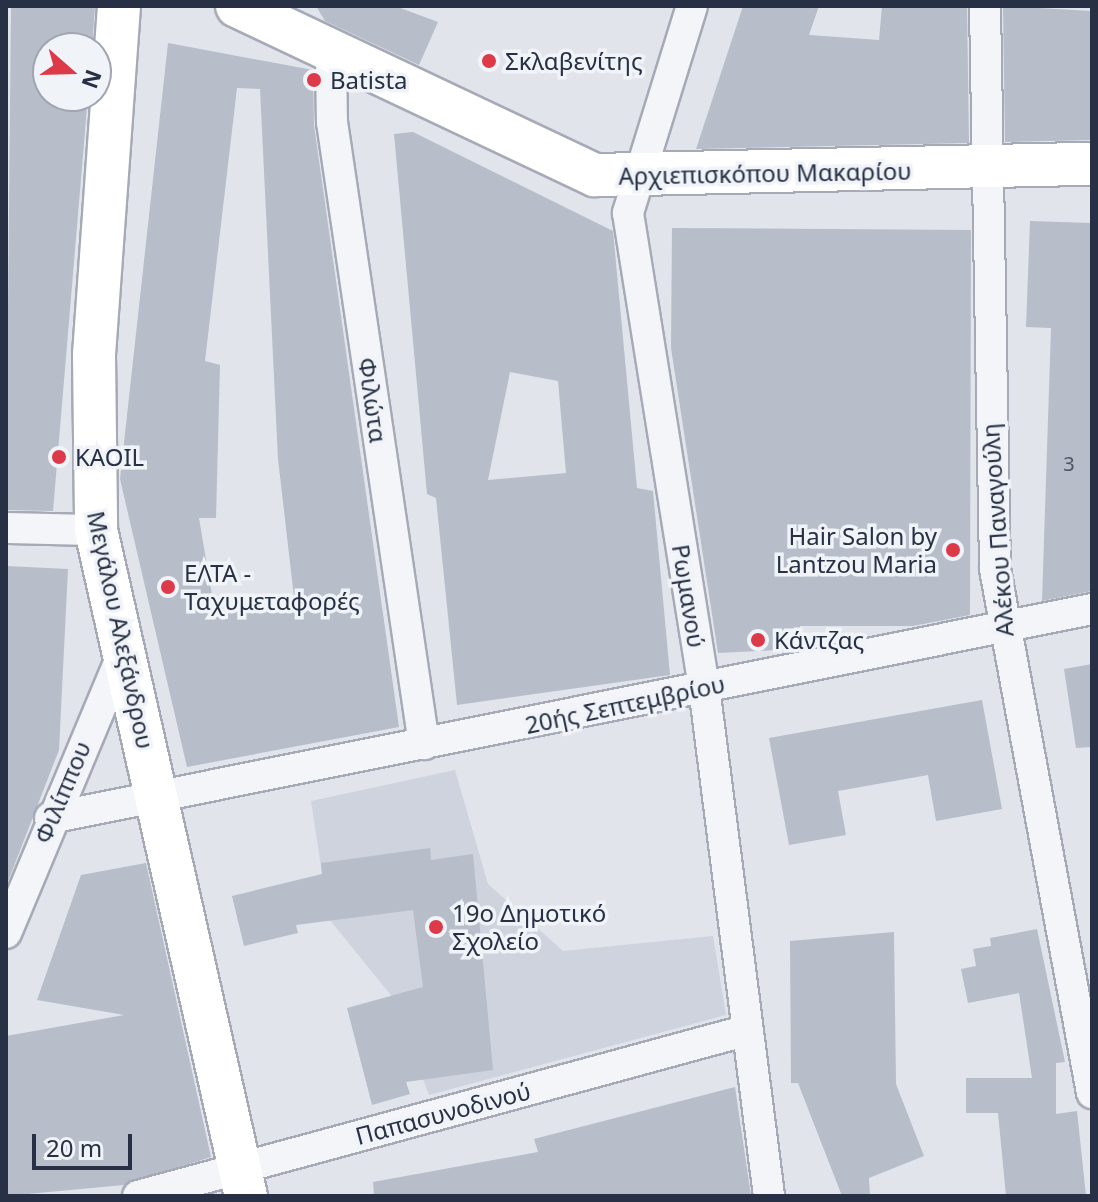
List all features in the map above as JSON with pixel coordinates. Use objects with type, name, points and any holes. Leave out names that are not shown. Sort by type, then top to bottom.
[{"type":"main road","name":"Μεγάλου Αλεξάνδρου","points":[[119,6],[94,355],[96,530],[243,1182]]},
{"type":"main road","name":"Αρχιεπισκόπου Μακαρίου","points":[[237,6],[276,15],[331,54],[576,171],[633,178],[1092,164]]},
{"type":"street","name":"Ρωμανού","points":[[692,6],[633,178],[629,229],[704,687],[769,1196]]},
{"type":"street","name":"Αλέκου Παναγούλη","points":[[985,6],[984,168],[1001,627],[1092,1093]]},
{"type":"street","name":"Φιλώτα","points":[[331,54],[332,122],[424,744]]},
{"type":"street","points":[[6,528],[96,530]]},
{"type":"street","name":"20ής Σεπτεμβρίου","points":[[50,818],[158,799],[1092,609]]},
{"type":"street","name":"Φιλίππου","points":[[6,933],[50,818],[123,653]]},
{"type":"street","name":"Παπασυνοδινού","points":[[138,1196],[243,1182],[748,1030]]},
{"type":"shaded area","name":"19ο Δημοτικό Σχολείο","points":[[455,770],[488,884],[563,951],[713,936],[726,1015],[429,1095],[390,994],[329,919],[311,801]]},
{"type":"building","points":[[11,6],[95,6],[93,32],[32,32],[32,112],[87,112],[53,511],[6,510]]},
{"type":"building","points":[[316,6],[395,6],[438,22],[419,65],[325,21]]},
{"type":"building","points":[[743,6],[819,6],[809,35],[879,40],[882,6],[967,6],[969,143],[696,149]]},
{"type":"building","points":[[1003,6],[1092,11],[1092,140],[1005,142]]},
{"type":"building","points":[[168,43],[313,70],[314,125],[399,727],[187,767],[120,479]],"holes":[[[237,88],[260,89],[278,459],[294,597],[214,607],[199,518],[216,518],[220,365],[205,361]]]},
{"type":"building","points":[[413,132],[613,231],[637,488],[653,491],[670,675],[457,705],[436,498],[427,494],[394,134]],"holes":[[[510,372],[558,381],[566,473],[488,480]]]},
{"type":"building","points":[[1030,221],[1092,223],[1092,591],[1042,601],[1051,328],[1026,327]]},
{"type":"building","points":[[672,228],[971,230],[970,615],[913,626],[800,626],[800,649],[718,653],[671,348]]},
{"type":"building","points":[[6,566],[68,569],[59,750],[7,884]]},
{"type":"building","points":[[1092,664],[1092,747],[1076,748],[1064,669]]},
{"type":"building","points":[[982,700],[1002,809],[936,821],[928,775],[838,791],[846,835],[789,845],[769,738]]},
{"type":"building","points":[[430,848],[431,860],[473,854],[493,1070],[406,1082],[410,1094],[372,1105],[347,1008],[423,987],[413,910],[296,925],[298,933],[244,946],[232,896],[322,874],[321,863]]},
{"type":"building","points":[[146,863],[211,1157],[124,1185],[6,1196],[6,1036],[124,1015],[37,1000],[81,875]]},
{"type":"building","points":[[1037,929],[1065,1062],[1056,1063],[1056,1114],[1077,1111],[1086,1196],[1006,1196],[998,1113],[966,1113],[966,1078],[1032,1078],[1019,993],[968,1003],[961,969],[976,966],[973,949],[991,946],[990,938]]},
{"type":"building","points":[[894,932],[896,1084],[924,1156],[869,1178],[870,1196],[842,1196],[798,1083],[791,1083],[790,941]]},
{"type":"building","points":[[735,1087],[751,1196],[374,1196],[373,1182],[538,1152],[534,1139]]},
{"type":"place","name":"Σκλαβενίτης","points":[[489,61]]},
{"type":"place","name":"Batista","points":[[314,80]]},
{"type":"place","name":"KAOIL","points":[[59,457]]},
{"type":"place","name":"Hair Salon by Lantzou Maria","points":[[953,550]]},
{"type":"place","name":"ΕΛΤΑ - Ταχυμεταφορές","points":[[168,587]]},
{"type":"place","name":"Κάντζας","points":[[758,640]]},
{"type":"place","name":"19ο Δημοτικό Σχολείο","points":[[436,927]]}]
